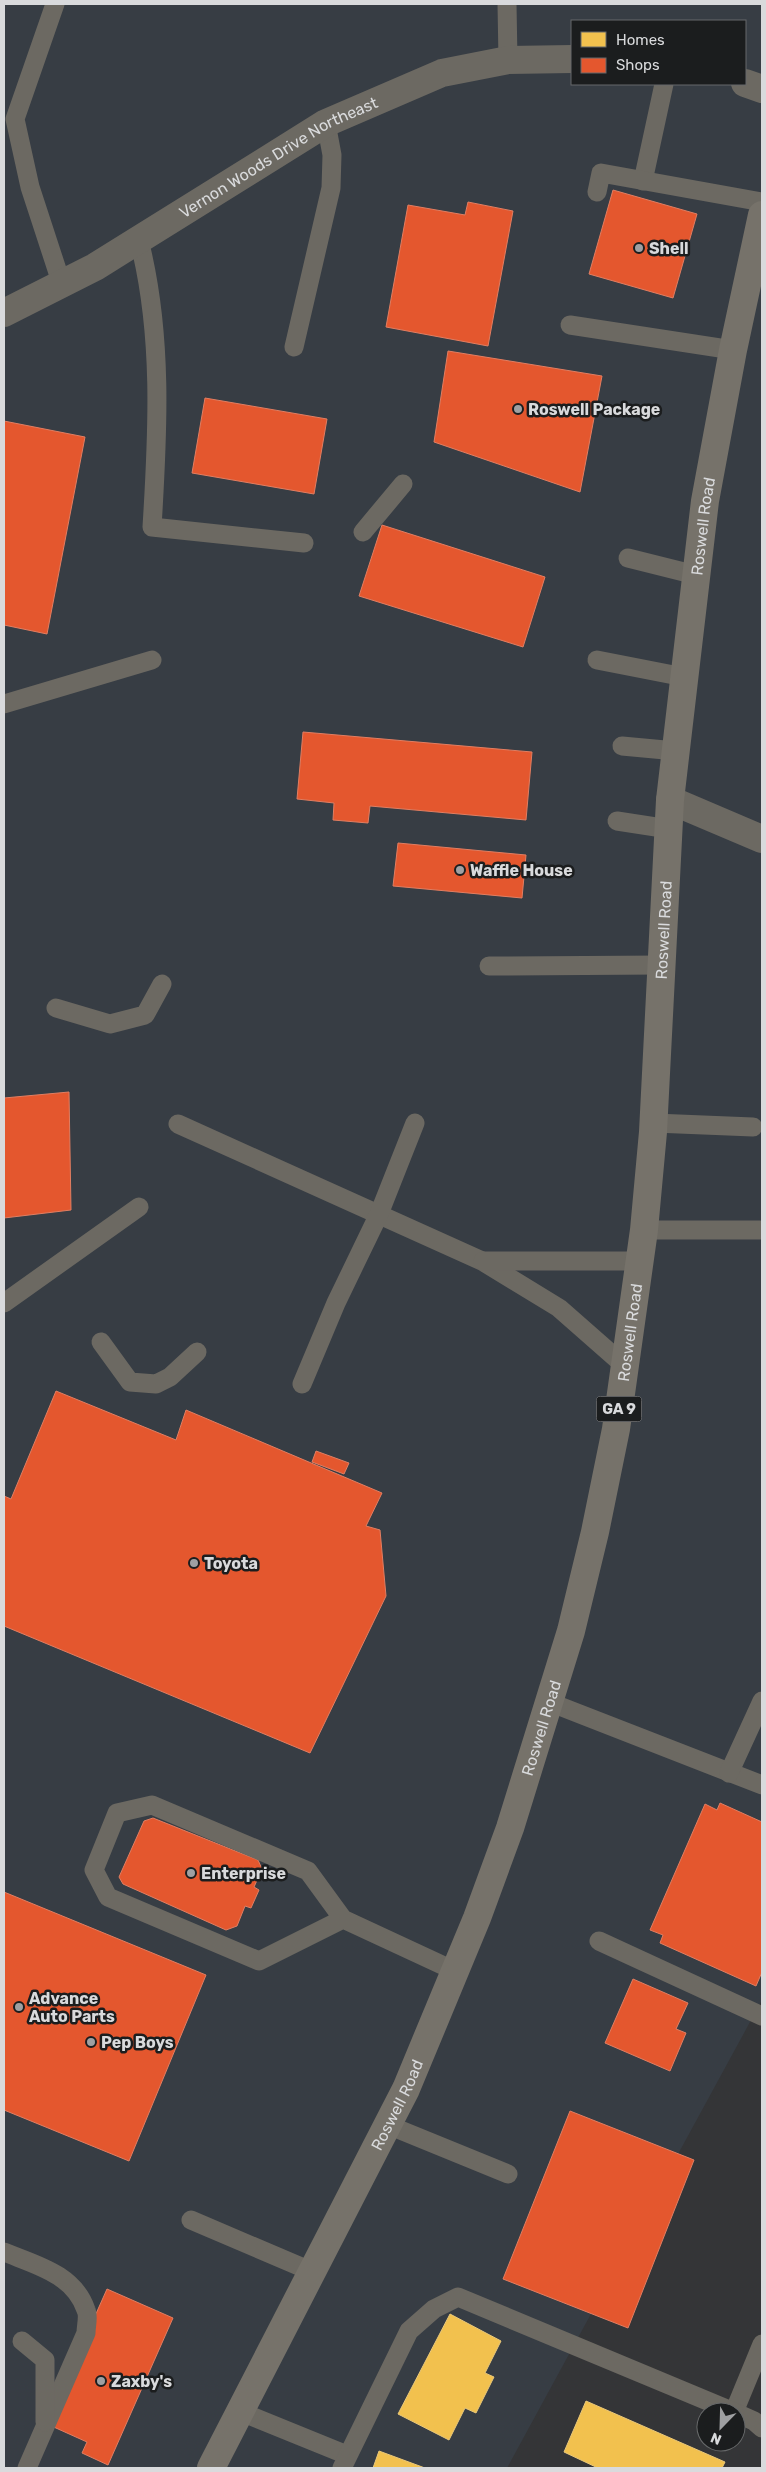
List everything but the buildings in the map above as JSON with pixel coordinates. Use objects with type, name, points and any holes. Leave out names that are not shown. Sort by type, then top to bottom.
[{"type":"main road","name":"Roswell Road","points":[[211,2468],[406,2089],[455,1971],[510,1828],[571,1631],[595,1532],[616,1429],[640,1261],[654,1123],[670,800],[684,677],[705,501],[733,350],[762,215]]},
{"type":"street","name":"Vernon Woods Drive Northeast","points":[[4,313],[62,285],[139,240],[326,123],[442,73],[508,60],[571,59]]},
{"type":"street","points":[[746,83],[762,89]]},
{"type":"street","points":[[670,800],[762,839]]},
{"type":"lane","points":[[55,4],[14,119],[30,187],[62,285]]},
{"type":"lane","points":[[508,4],[508,60]]},
{"type":"lane","points":[[643,181],[664,85]]},
{"type":"lane","points":[[294,347],[331,188],[332,155],[326,123]]},
{"type":"lane","points":[[597,192],[601,173],[762,202]]},
{"type":"lane","points":[[139,240],[149,278],[156,330],[157,450],[152,527],[304,543]]},
{"type":"lane","points":[[570,325],[733,350]]},
{"type":"lane","points":[[363,532],[403,484]]},
{"type":"lane","points":[[628,558],[696,575]]},
{"type":"lane","points":[[4,704],[152,660]]},
{"type":"lane","points":[[597,660],[684,677]]},
{"type":"lane","points":[[622,746],[676,751]]},
{"type":"lane","points":[[617,821],[669,829]]},
{"type":"lane","points":[[489,966],[662,964]]},
{"type":"lane","points":[[56,1008],[110,1024],[145,1015],[162,984]]},
{"type":"lane","points":[[302,1384],[336,1303],[379,1214],[415,1122]]},
{"type":"lane","points":[[654,1123],[753,1127]]},
{"type":"lane","points":[[178,1124],[482,1261],[559,1308],[625,1366]]},
{"type":"lane","points":[[4,1304],[139,1207]]},
{"type":"lane","points":[[644,1230],[760,1230]]},
{"type":"lane","points":[[482,1261],[640,1261]]},
{"type":"lane","points":[[101,1342],[130,1382],[156,1384],[170,1377],[197,1352]]},
{"type":"lane","points":[[729,1772],[762,1701]]},
{"type":"lane","points":[[549,1702],[762,1786]]},
{"type":"lane","points":[[343,1920],[259,1961],[108,1897],[94,1870],[117,1813],[152,1805],[308,1871],[343,1920],[455,1971]]},
{"type":"lane","points":[[599,1941],[762,2016]]},
{"type":"lane","points":[[388,2125],[508,2174]]},
{"type":"lane","points":[[191,2220],[313,2272]]},
{"type":"lane","points":[[4,2252],[48,2270],[72,2284],[87,2311],[86,2333],[27,2468]]},
{"type":"lane","points":[[241,2412],[345,2462],[409,2331],[434,2309],[458,2296],[710,2402]]},
{"type":"lane","points":[[22,2341],[45,2360],[46,2427]]},
{"type":"lane","points":[[738,2402],[762,2344]]},
{"type":"lane","points":[[746,2417],[762,2428]]},
{"type":"shaded area","points":[[4,4],[762,4],[762,2000],[507,2468],[4,2468]]},
{"type":"place","name":"Shell","points":[[639,248]]},
{"type":"place","name":"Roswell Package","points":[[518,409]]},
{"type":"place","name":"Waffle House","points":[[460,870]]},
{"type":"place","name":"Toyota","points":[[194,1563]]},
{"type":"place","name":"Enterprise","points":[[191,1873]]},
{"type":"place","name":"Advance Auto Parts","points":[[19,2007]]},
{"type":"place","name":"Pep Boys","points":[[91,2042]]},
{"type":"place","name":"Zaxby's","points":[[101,2381]]}]
